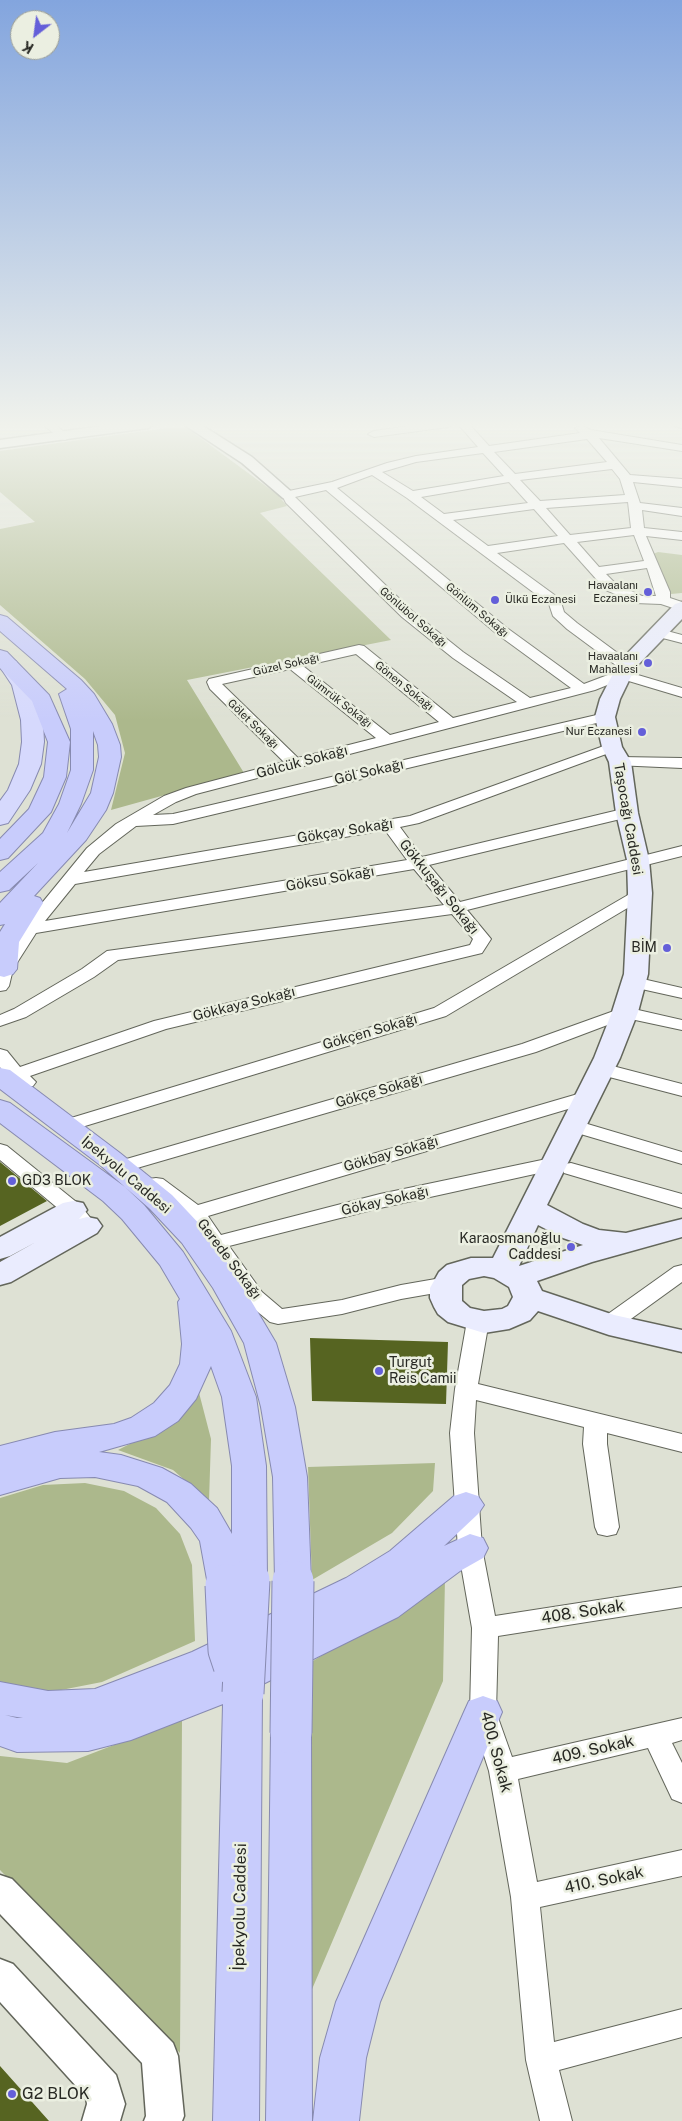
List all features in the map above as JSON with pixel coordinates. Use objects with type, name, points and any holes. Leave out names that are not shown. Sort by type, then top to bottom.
[{"type":"highway","points":[[0,621],[74,684],[94,710],[109,745],[110,757],[106,783],[94,810],[78,834],[61,871],[6,942],[2,977]]},
{"type":"highway","points":[[0,853],[39,812],[55,777],[58,742],[42,699],[5,660]]},
{"type":"highway","points":[[0,885],[53,837],[70,804],[82,770],[82,729],[70,696],[54,667]]},
{"type":"highway","points":[[0,918],[61,871]]},
{"type":"highway","name":"İpekyolu Caddesi","points":[[8,1076],[161,1202],[193,1236],[226,1284],[260,1344],[278,1407],[290,1477],[293,1581],[289,2121]]},
{"type":"highway","name":"İpekyolu Caddesi","points":[[0,1109],[114,1194],[133,1212],[172,1259],[215,1331],[239,1397],[249,1466],[250,1531],[237,1582],[229,1650],[243,1693],[236,2121]]},
{"type":"highway","points":[[0,1459],[55,1444],[85,1442],[117,1436],[143,1427],[166,1412],[184,1392],[196,1364],[198,1344],[192,1291]]},
{"type":"highway","points":[[0,1482],[32,1471],[60,1465],[95,1464],[120,1468],[150,1477],[180,1493],[204,1518],[217,1539],[224,1566],[237,1582]]},
{"type":"highway","points":[[0,1698],[48,1707],[96,1705],[205,1662],[359,1588],[403,1561],[466,1505]]},
{"type":"highway","points":[[0,1730],[17,1734],[88,1734],[131,1724],[205,1695],[385,1607],[447,1561],[470,1548]]},
{"type":"highway","points":[[336,2121],[343,2058],[358,2002],[483,1712]]},
{"type":"main road","points":[[605,716],[623,670],[656,632],[676,605]]},
{"type":"main road","points":[[0,818],[19,790],[30,764],[33,742],[32,720],[22,685],[5,660]]},
{"type":"main road","name":"Taşocağı Caddesi","points":[[515,1281],[533,1205],[564,1166],[574,1126],[626,1012],[636,974],[640,893],[638,860],[616,754],[605,716]]},
{"type":"main road","points":[[533,1205],[538,1212],[573,1232],[596,1239],[627,1242]]},
{"type":"main road","points":[[0,1249],[80,1218]]},
{"type":"main road","points":[[0,1275],[80,1218]]},
{"type":"main road","points":[[515,1281],[627,1242],[682,1228]]},
{"type":"main road","points":[[515,1281],[522,1309],[509,1319],[497,1322],[478,1321],[459,1315],[450,1307],[445,1298],[447,1284],[458,1272],[484,1266],[609,1324],[682,1341]]},
{"type":"street","name":"Gönlübol Sokağı","points":[[314,523],[407,614],[458,655],[528,703]]},
{"type":"street","name":"Gönlüm Sokağı","points":[[372,523],[502,631],[582,689]]},
{"type":"street","points":[[447,523],[555,602],[558,613],[623,670],[682,693]]},
{"type":"street","points":[[554,523],[611,587],[640,600],[676,605]]},
{"type":"street","points":[[637,523],[638,531],[663,592],[676,605]]},
{"type":"street","points":[[484,551],[567,538],[638,531],[682,536]]},
{"type":"street","points":[[595,571],[652,564]]},
{"type":"street","points":[[656,632],[682,639]]},
{"type":"street","name":"Güzel Sokağı","points":[[214,682],[291,663],[359,650]]},
{"type":"street","name":"Gönen Sokağı","points":[[359,650],[450,723]]},
{"type":"street","name":"Gümrük Sokağı","points":[[291,663],[387,740]]},
{"type":"street","name":"Gölcük Sokağı","points":[[30,929],[61,871],[93,851],[133,821],[170,799],[191,791],[582,689],[623,670]]},
{"type":"street","name":"Gölet Sokağı","points":[[214,682],[215,686],[295,764]]},
{"type":"street","name":"Göl Sokağı","points":[[133,821],[157,822],[173,819],[605,716]]},
{"type":"street","points":[[616,754],[682,763]]},
{"type":"street","name":"Gökçay Sokağı","points":[[61,871],[390,825],[413,820],[616,754]]},
{"type":"street","name":"Göksu Sokağı","points":[[30,929],[418,863],[628,813]]},
{"type":"street","name":"Gökkuşağı Sokağı","points":[[390,825],[418,863],[482,939],[476,949]]},
{"type":"street","points":[[0,1021],[20,1013],[113,955],[456,908],[638,860],[682,851]]},
{"type":"street","name":"Gökçen Sokağı","points":[[78,1122],[440,1012],[640,893]]},
{"type":"street","points":[[2,977],[30,929]]},
{"type":"street","name":"Gökkaya Sokağı","points":[[8,1076],[160,1025],[476,949]]},
{"type":"street","points":[[634,982],[682,994]]},
{"type":"street","points":[[626,1012],[682,1024]]},
{"type":"street","name":"Gökçe Sokağı","points":[[130,1164],[530,1048],[626,1012]]},
{"type":"street","name":"Gerede Sokağı","points":[[0,1055],[8,1076],[78,1122],[195,1213],[254,1297],[278,1317],[342,1307],[401,1292],[447,1284]]},
{"type":"street","points":[[601,1069],[682,1090]]},
{"type":"street","name":"Gökbay Sokağı","points":[[195,1213],[588,1097]]},
{"type":"street","points":[[574,1126],[682,1158]]},
{"type":"street","points":[[0,1150],[80,1218]]},
{"type":"street","points":[[564,1166],[682,1201]]},
{"type":"street","name":"Gökay Sokağı","points":[[215,1243],[380,1201],[564,1166]]},
{"type":"street","points":[[609,1324],[682,1272]]},
{"type":"street","name":"400. Sokak","points":[[478,1321],[466,1389],[462,1433],[470,1548],[485,1628],[483,1712],[503,1771],[525,1897],[541,2060],[556,2121]]},
{"type":"street","points":[[466,1389],[682,1443]]},
{"type":"street","points":[[596,1421],[595,1444],[607,1527]]},
{"type":"street","name":"408. Sokak","points":[[485,1628],[682,1597]]},
{"type":"street","name":"409. Sokak","points":[[503,1771],[682,1729]]},
{"type":"street","points":[[655,1736],[682,1790]]},
{"type":"street","name":"410. Sokak","points":[[525,1897],[682,1863]]},
{"type":"street","points":[[0,1890],[160,2056],[165,2116],[163,2121]]},
{"type":"street","points":[[0,1976],[103,2088],[106,2104],[101,2121]]},
{"type":"street","points":[[541,2060],[682,2023]]},
{"type":"green space","points":[[30,523],[270,523],[391,640],[187,680],[244,773],[111,810],[125,753],[115,715],[85,679],[0,605],[0,529]]},
{"type":"green space","points":[[658,552],[682,555],[682,593],[671,594],[667,590],[653,554]]},
{"type":"green space","points":[[197,1385],[211,1439],[209,1501],[173,1470],[118,1450],[165,1426]]},
{"type":"green space","points":[[435,1463],[433,1491],[392,1533],[312,1580],[308,1467]]},
{"type":"green space","points":[[85,1483],[124,1491],[156,1508],[180,1534],[192,1565],[195,1641],[102,1682],[56,1691],[9,1688],[0,1684],[0,1498],[43,1485]]},
{"type":"green space","points":[[445,1578],[443,1681],[307,2001],[313,1661]]},
{"type":"green space","points":[[182,1719],[180,2053],[0,1870],[0,1756],[67,1763]]},
{"type":"building","name":"GD3 BLOK","points":[[0,1162],[47,1201],[0,1226]]},
{"type":"building","name":"Turgut Reis Camii","points":[[310,1338],[448,1342],[446,1404],[312,1401]]},
{"type":"building","name":"G2 BLOK","points":[[0,2066],[49,2121],[0,2121]]},
{"type":"place","name":"Havaalanı Eczanesi","points":[[648,592]]},
{"type":"place","name":"Ülkü Eczanesi","points":[[495,600]]},
{"type":"place","name":"Havaalanı Mahallesi","points":[[648,663]]},
{"type":"place","name":"Nur Eczanesi","points":[[642,732]]},
{"type":"place","name":"BİM","points":[[667,948]]},
{"type":"place","name":"GD3 BLOK","points":[[12,1181]]},
{"type":"place","name":"Karaosmanoğlu Caddesi","points":[[571,1247]]},
{"type":"place","name":"Turgut Reis Camii","points":[[379,1371]]},
{"type":"place","name":"G2 BLOK","points":[[12,2094]]}]
